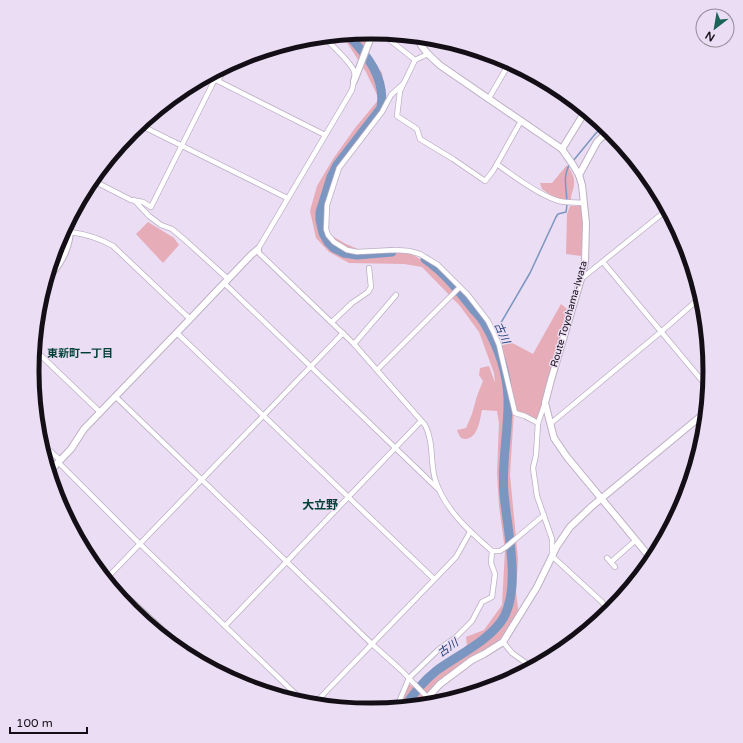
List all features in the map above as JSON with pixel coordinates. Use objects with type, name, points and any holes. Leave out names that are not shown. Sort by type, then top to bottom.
[{"type":"street","points":[[53,467],[71,449],[84,429],[258,249],[352,90],[361,61],[370,39]]},
{"type":"street","points":[[389,40],[415,60]]},
{"type":"street","points":[[329,42],[354,71],[354,81]]},
{"type":"street","name":"Route Toyohama-Iwata","points":[[419,43],[428,54],[441,66],[562,149],[579,175],[584,203],[586,249],[585,262],[582,279],[545,403],[554,438],[567,457],[648,555]]},
{"type":"street","points":[[428,54],[415,60],[400,91],[397,116],[417,130],[420,138],[485,181],[497,164],[521,121]]},
{"type":"street","points":[[489,98],[507,68]]},
{"type":"street","points":[[98,183],[134,200],[143,202],[151,207],[220,75]]},
{"type":"street","points":[[214,79],[325,135]]},
{"type":"street","points":[[403,84],[390,95],[382,112],[339,168],[327,205],[326,229],[328,235],[334,242],[347,250],[357,252],[396,250],[409,251],[420,254],[438,265],[468,295],[488,321],[499,345],[515,413],[525,416],[538,423]]},
{"type":"street","points":[[562,149],[583,115]]},
{"type":"street","points":[[145,128],[287,198]]},
{"type":"street","points":[[579,175],[597,142],[605,134]]},
{"type":"street","points":[[497,164],[544,195],[559,201],[584,203]]},
{"type":"street","points":[[134,200],[149,216],[161,225],[172,229],[185,240],[311,366],[440,490]]},
{"type":"street","points":[[582,279],[663,213]]},
{"type":"street","points":[[55,270],[66,254],[70,232],[92,236],[103,240],[113,246],[190,319]]},
{"type":"street","points":[[258,249],[259,253],[265,260],[354,344],[425,425],[430,436],[435,479],[448,506],[470,532],[492,551],[500,551],[544,515]]},
{"type":"street","points":[[603,262],[704,382]]},
{"type":"street","points":[[332,322],[352,303],[368,292],[371,287],[370,268]]},
{"type":"street","points":[[377,370],[460,287]]},
{"type":"street","points":[[354,344],[396,296]]},
{"type":"street","points":[[550,424],[662,332],[697,301]]},
{"type":"street","points":[[178,333],[434,579]]},
{"type":"street","points":[[109,576],[343,333]]},
{"type":"street","points":[[40,355],[100,412]]},
{"type":"street","points":[[116,397],[372,644],[410,678],[427,697],[436,687],[456,671],[503,642],[538,587],[557,546],[570,528],[601,498],[701,415]]},
{"type":"street","points":[[545,403],[538,423],[536,455],[533,468],[537,496],[552,539],[552,556]]},
{"type":"street","points":[[225,626],[421,421]]},
{"type":"street","points":[[48,450],[140,544],[297,696]]},
{"type":"street","points":[[318,700],[456,557],[470,532]]},
{"type":"street","points":[[610,562],[636,540]]},
{"type":"street","points":[[399,702],[410,678],[439,649],[455,638],[472,621],[482,602],[492,597],[495,574],[491,563],[492,551]]},
{"type":"street","points":[[552,556],[606,608]]},
{"type":"street","points":[[607,558],[615,567]]},
{"type":"street","points":[[134,605],[144,614]]},
{"type":"street","points":[[503,642],[512,652],[529,664]]},
{"type":"shaded area","points":[[370,39],[366,51],[382,73],[387,103],[339,168],[329,199],[327,233],[346,244],[365,252],[408,252],[437,269],[479,309],[498,341],[493,339],[501,353],[510,388],[499,336],[533,354],[561,304],[567,309],[538,423],[514,410],[510,475],[518,559],[516,592],[519,616],[511,629],[491,648],[474,655],[421,700],[400,702],[408,684],[415,687],[467,645],[466,637],[484,630],[502,605],[505,550],[499,506],[497,473],[499,423],[497,411],[482,410],[478,428],[473,436],[465,439],[462,438],[457,430],[466,428],[472,414],[483,381],[479,375],[480,368],[489,366],[495,383],[494,373],[479,332],[460,306],[422,267],[404,264],[349,263],[329,252],[316,238],[310,211],[317,186],[333,159],[355,128],[379,99],[366,72],[346,40]]},
{"type":"shaded area","points":[[567,165],[573,176],[574,186],[571,200],[567,205],[564,205],[542,189],[540,183],[552,183]]},
{"type":"shaded area","points":[[570,206],[583,206],[584,229],[581,256],[566,254],[567,214]]},
{"type":"shaded area","points":[[148,222],[174,238],[179,245],[163,263],[136,234]]},
{"type":"waterway","name":"古川","points":[[352,40],[368,59],[378,77],[382,97],[381,108],[337,165],[331,177],[320,212],[320,220],[323,233],[328,242],[334,248],[344,253],[357,255],[392,252]]},
{"type":"waterway","points":[[573,161],[600,130]]},
{"type":"waterway","points":[[495,333],[530,273],[556,217],[558,214],[566,212],[567,200],[565,182],[567,170],[570,164]]},
{"type":"waterway","name":"古川","points":[[408,702],[426,679],[491,633],[504,617],[509,604],[512,589],[512,557],[503,482],[508,410],[504,370],[494,343],[482,319],[451,282],[425,259]]},
{"type":"district","name":"東新町一丁目","points":[[80,353]]},
{"type":"district","name":"大立野","points":[[320,505]]}]
